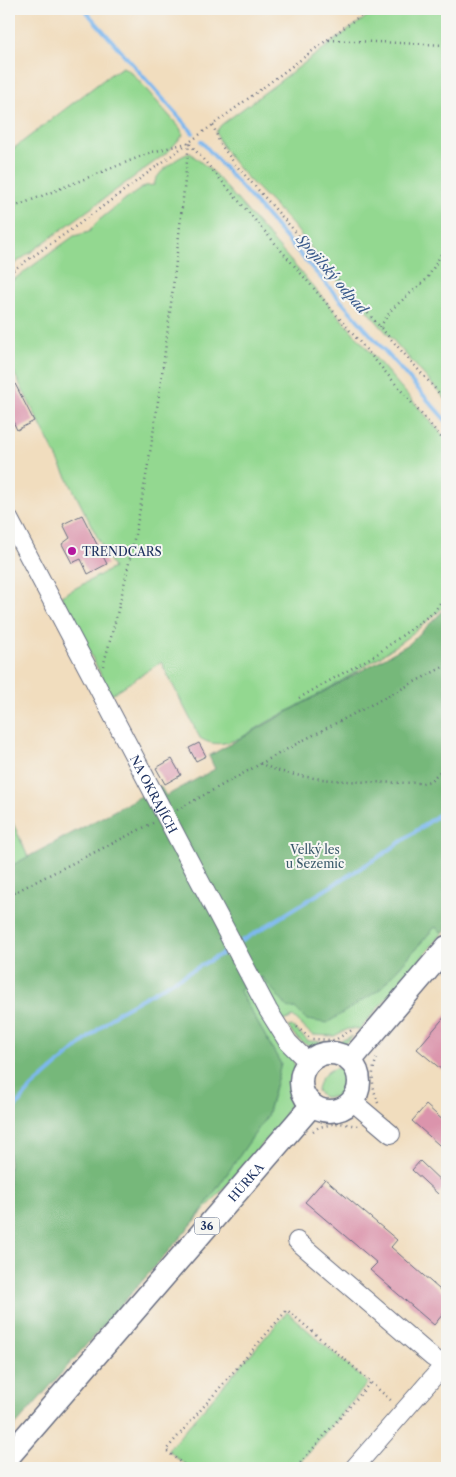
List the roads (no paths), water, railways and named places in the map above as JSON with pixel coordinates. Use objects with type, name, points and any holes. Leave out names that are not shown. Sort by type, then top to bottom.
[{"type":"main road","points":[[350,1061],[373,1048],[447,947]]},
{"type":"main road","points":[[328,1054],[338,1054],[350,1061],[356,1069],[359,1082],[357,1091],[360,1108],[342,1108],[332,1111],[322,1110],[312,1104],[305,1095],[302,1083],[303,1073],[309,1063],[318,1056],[328,1054]]},
{"type":"main road","name":"HŮRKA","points":[[9,1456],[312,1104]]},
{"type":"street","name":"NA OKRAJÍCH","points":[[9,519],[92,680],[279,1029],[309,1063]]},
{"type":"street","points":[[360,1108],[391,1134]]},
{"type":"street","points":[[297,1241],[432,1357],[446,1366],[354,1468]]},
{"type":"waterway","name":"Spojilský odpad","points":[[84,9],[193,133]]},
{"type":"waterway","name":"Spojilský odpad","points":[[201,141],[447,422]]},
{"type":"waterway","points":[[242,941],[385,853],[447,809]]},
{"type":"waterway","points":[[9,1115],[32,1087],[118,1012],[225,952]]},
{"type":"place","name":"TRENDCARS","points":[[72,551]]},
{"type":"park label","name":"Velký les u Sezemic","points":[[315,856]]}]
